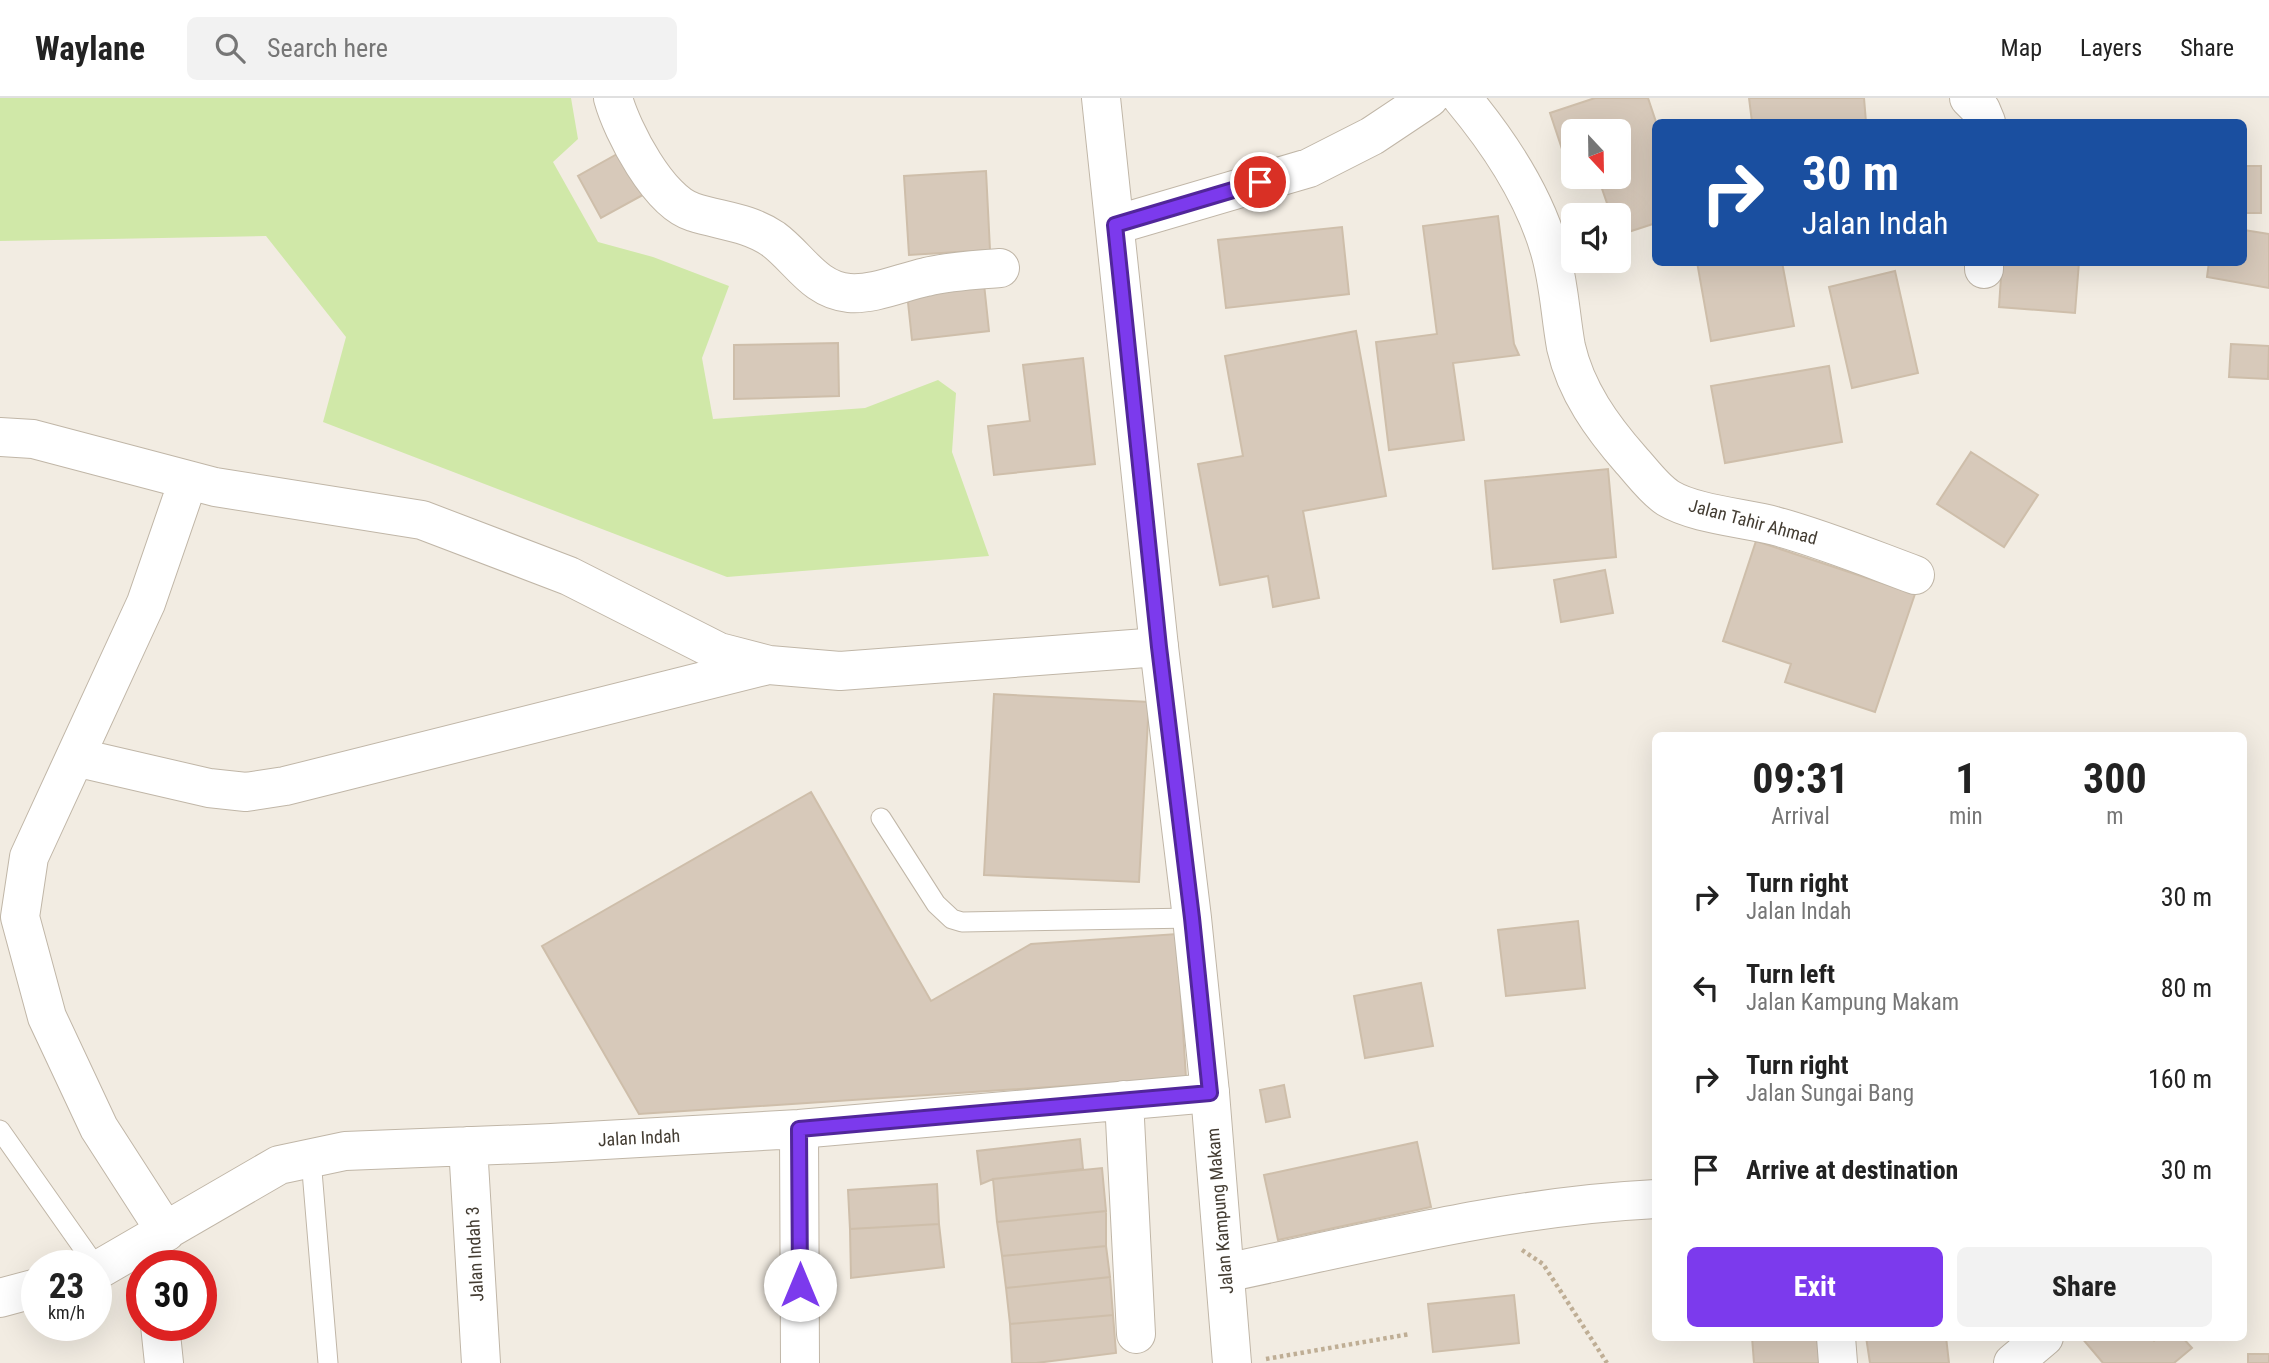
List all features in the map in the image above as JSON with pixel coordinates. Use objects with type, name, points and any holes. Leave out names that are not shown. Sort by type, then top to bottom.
[{"type":"street","points":[[613,98],[635,150],[674,202],[693,212],[736,221],[773,239],[813,278],[832,291],[852,293],[928,276],[1000,268]]},
{"type":"street","name":"Jalan Kampung Makam","points":[[1101,98],[1159,647],[1192,918],[1225,1273],[1243,1362]]},
{"type":"street","points":[[1115,225],[1309,168],[1372,136],[1429,98]]},
{"type":"street","name":"Jalan Tahir Ahmad","points":[[1462,98],[1492,133],[1541,227],[1549,248],[1567,350],[1582,392],[1606,432],[1648,479],[1668,498],[1698,509],[1776,527],[1841,547],[1915,575]]},
{"type":"street","points":[[1969,98],[1981,110],[1985,119]]},
{"type":"street","points":[[0,437],[33,439],[215,488],[422,520],[569,576],[719,652],[769,665],[840,671],[1159,647]]},
{"type":"street","points":[[157,1246],[47,1017],[20,916],[29,857],[146,603],[188,481]]},
{"type":"street","points":[[75,757],[209,788],[246,792],[285,786],[769,665]]},
{"type":"street","name":"Jalan Indah","points":[[112,1262],[157,1246],[279,1165],[345,1151],[799,1129],[1210,1093]]},
{"type":"street","points":[[1124,1100],[1136,1334]]},
{"type":"street","points":[[799,1129],[800,1363]]},
{"type":"street","name":"Jalan Indah 3","points":[[468,1146],[481,1363]]},
{"type":"street","points":[[1225,1273],[1508,1213],[1605,1201],[1652,1199]]},
{"type":"street","points":[[0,1298],[21,1292]]},
{"type":"street","points":[[162,1341],[164,1363]]},
{"type":"street","points":[[1836,1341],[1838,1363]]},
{"type":"street","points":[[2013,1363],[2039,1341]]},
{"type":"lane","points":[[881,818],[936,904],[952,919],[962,922],[1192,918]]},
{"type":"lane","points":[[0,1130],[83,1250]]},
{"type":"lane","points":[[312,1159],[328,1363]]},
{"type":"path","points":[[1474,1220],[1543,1264],[1607,1363]]},
{"type":"path","points":[[1243,1362],[1410,1334]]},
{"type":"green space","points":[[0,98],[571,98],[578,139],[553,162],[598,242],[653,257],[729,286],[702,358],[713,419],[865,408],[938,380],[956,393],[952,452],[989,556],[727,577],[323,422],[346,337],[266,236],[0,241]]},
{"type":"building","points":[[1595,98],[1648,98],[1655,119],[1652,119],[1652,224],[1631,231],[1631,203],[1607,203],[1602,189],[1631,189],[1631,119],[1561,119],[1561,146],[1550,113]]},
{"type":"building","points":[[1749,98],[1864,98],[1866,119],[1752,119]]},
{"type":"building","points":[[626,149],[650,191],[601,218],[578,176]]},
{"type":"building","points":[[2247,166],[2261,166],[2261,213],[2247,213]]},
{"type":"building","points":[[986,171],[990,250],[909,255],[904,176]]},
{"type":"building","points":[[1498,216],[1514,344],[1519,355],[1453,363],[1464,440],[1389,450],[1376,342],[1437,334],[1423,226]]},
{"type":"building","points":[[1342,227],[1349,294],[1226,308],[1218,240]]},
{"type":"building","points":[[2247,230],[2269,234],[2269,288],[2207,277],[2208,266],[2247,266]]},
{"type":"building","points":[[1698,266],[1783,266],[1794,326],[1711,341]]},
{"type":"building","points":[[2002,266],[2079,266],[2075,313],[1999,307]]},
{"type":"building","points":[[1895,271],[1918,373],[1852,388],[1829,287]]},
{"type":"building","points":[[984,284],[989,331],[912,340],[907,293]]},
{"type":"building","points":[[1356,331],[1386,496],[1303,511],[1319,598],[1273,607],[1268,576],[1220,585],[1198,464],[1243,456],[1225,356]]},
{"type":"building","points":[[838,343],[839,396],[734,399],[734,345]]},
{"type":"building","points":[[2231,344],[2269,346],[2268,379],[2229,377]]},
{"type":"building","points":[[1083,358],[1095,464],[994,475],[988,426],[1030,421],[1023,365]]},
{"type":"building","points":[[1829,366],[1842,442],[1725,463],[1711,386]]},
{"type":"building","points":[[1971,452],[2038,495],[2004,547],[1937,504]]},
{"type":"building","points":[[1608,469],[1616,557],[1493,569],[1485,481]]},
{"type":"building","points":[[1756,541],[1915,594],[1875,712],[1785,682],[1791,664],[1723,641]]},
{"type":"building","points":[[1605,570],[1613,613],[1561,622],[1554,580]]},
{"type":"building","points":[[994,694],[1149,702],[1139,882],[984,875]]},
{"type":"building","points":[[811,792],[931,1001],[1031,944],[1177,934],[1186,1078],[639,1114],[542,946]]},
{"type":"building","points":[[1578,921],[1585,988],[1506,996],[1498,930]]},
{"type":"building","points":[[1421,983],[1433,1046],[1365,1058],[1354,996]]},
{"type":"building","points":[[1284,1085],[1290,1117],[1266,1122],[1260,1090]]},
{"type":"building","points":[[1080,1139],[1083,1169],[993,1179],[981,1184],[977,1151]]},
{"type":"building","points":[[1417,1142],[1431,1207],[1278,1240],[1264,1175]]},
{"type":"building","points":[[1102,1168],[1106,1211],[997,1222],[993,1179]]},
{"type":"building","points":[[937,1184],[939,1224],[850,1229],[848,1190]]},
{"type":"building","points":[[1106,1211],[1106,1246],[1002,1256],[997,1222]]},
{"type":"building","points":[[939,1224],[944,1267],[851,1278],[850,1229]]},
{"type":"building","points":[[1106,1246],[1110,1277],[1006,1288],[1002,1256]]},
{"type":"building","points":[[1110,1277],[1113,1315],[1010,1324],[1006,1288]]},
{"type":"building","points":[[1514,1295],[1519,1343],[1433,1352],[1428,1304]]},
{"type":"building","points":[[1113,1315],[1116,1353],[1036,1363],[1012,1363],[1010,1324]]},
{"type":"building","points":[[1752,1341],[1827,1341],[1829,1363],[1754,1363]]},
{"type":"building","points":[[1867,1341],[1946,1341],[1949,1363],[1870,1363]]},
{"type":"building","points":[[2084,1341],[2186,1341],[2192,1348],[2174,1363],[2103,1363]]},
{"type":"building","points":[[2248,1354],[2269,1354],[2269,1363],[2248,1363]]},
{"type":"route","points":[[800,1285],[799,1129],[1210,1093],[1159,647],[1115,225],[1260,182]]}]
